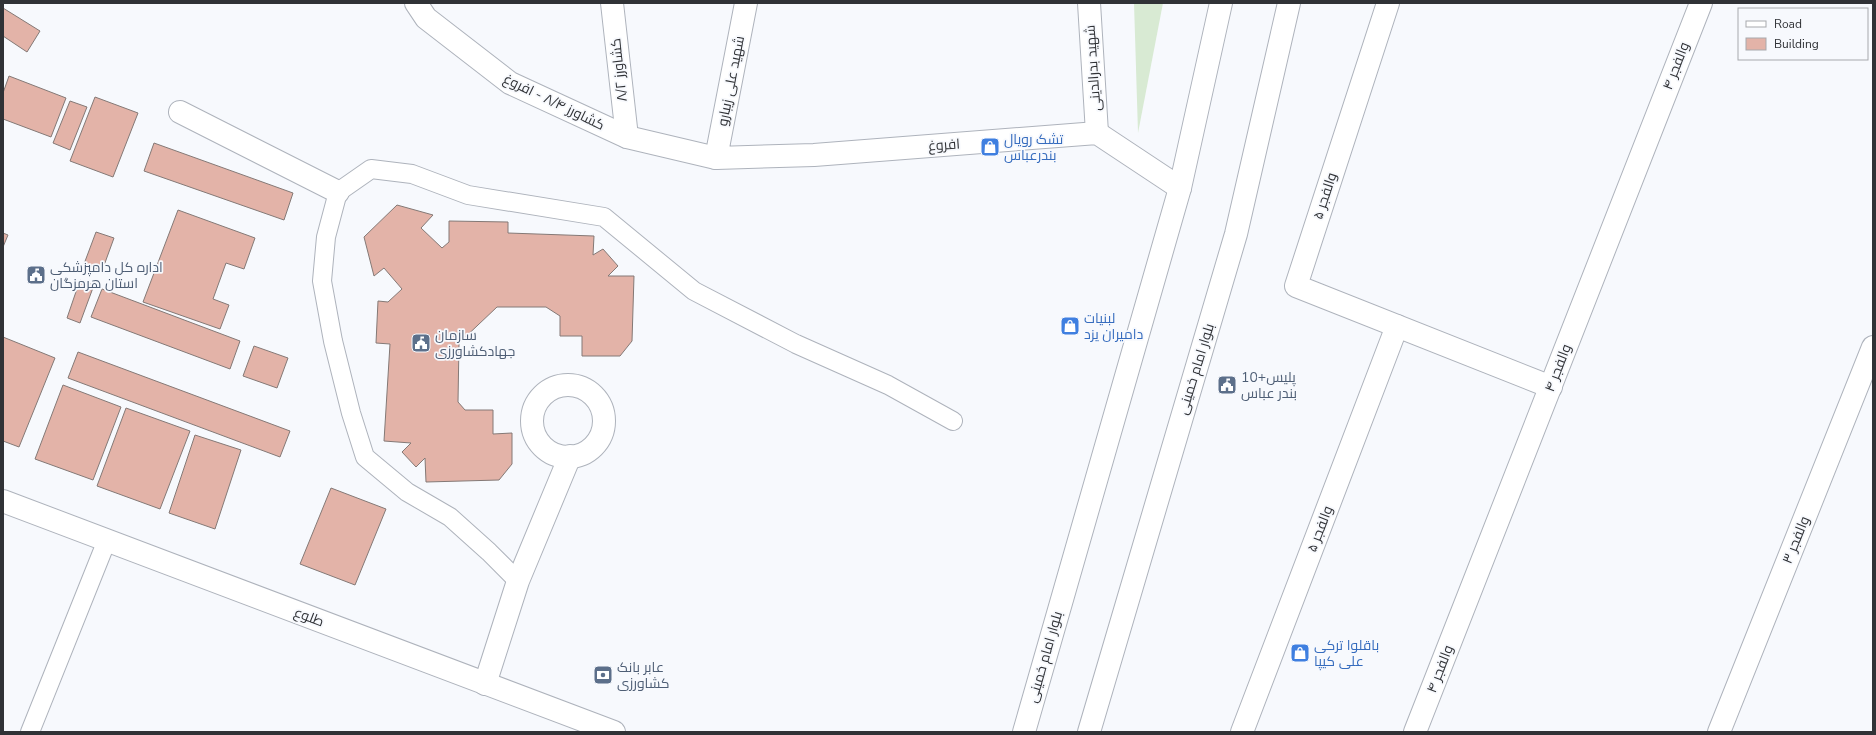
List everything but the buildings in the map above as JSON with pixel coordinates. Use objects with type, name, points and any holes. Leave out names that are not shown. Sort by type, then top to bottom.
[{"type":"street","name":"کشاورز ۸/۴ - افروغ","points":[[416,3],[426,18],[510,83],[627,137],[716,158]]},
{"type":"street","name":"کشاورز ۸/۲","points":[[612,3],[627,137]]},
{"type":"street","name":"شهید علی زیبارو","points":[[716,158],[746,3]]},
{"type":"street","name":"شهید بدرالدینی","points":[[1089,3],[1097,133]]},
{"type":"street","name":"بلوار امام خمینی","points":[[1024,732],[1180,188],[1221,3]]},
{"type":"street","name":"بلوار امام خمینی","points":[[1089,732],[1236,234],[1289,3]]},
{"type":"street","name":"والفجر ۵","points":[[1388,3],[1296,286],[1551,387]]},
{"type":"street","name":"والفجر ۴","points":[[1415,732],[1701,3]]},
{"type":"street","points":[[180,112],[338,192]]},
{"type":"street","name":"افروغ","points":[[716,158],[814,155],[1097,133]]},
{"type":"street","points":[[1097,133],[1180,188]]},
{"type":"street","name":"والفجر ۵","points":[[1242,732],[1397,326]]},
{"type":"street","name":"والفجر ۳","points":[[1718,732],[1873,347]]},
{"type":"street","points":[[485,684],[518,581],[570,456]]},
{"type":"street","name":"طلوع","points":[[3,501],[614,732]]},
{"type":"lane","points":[[518,581],[489,552],[450,517],[407,492],[365,457],[351,413],[335,348],[322,281],[326,236],[338,192],[371,169],[412,174],[468,195],[604,217],[694,291],[796,344],[888,385],[953,421]]},
{"type":"lane","points":[[30,732],[107,540]]},
{"type":"green space","points":[[1134,3],[1163,3],[1138,133]]},
{"type":"place","name":"تشک رویال بندرعباس","points":[[990,147]]},
{"type":"place","name":"اداره کل دامپزشکی استان هرمزگان","points":[[36,275]]},
{"type":"place","name":"لبنیات دامیران یزد","points":[[1070,326]]},
{"type":"place","name":"سازمان جهادکشاورزی","points":[[421,343]]},
{"type":"place","name":"پليس+10 بندر عباس","points":[[1227,385]]},
{"type":"place","name":"باقلوا ترکی علی کیپا","points":[[1300,653]]},
{"type":"place","name":"عابر بانک کشاورزی","points":[[603,675]]}]
